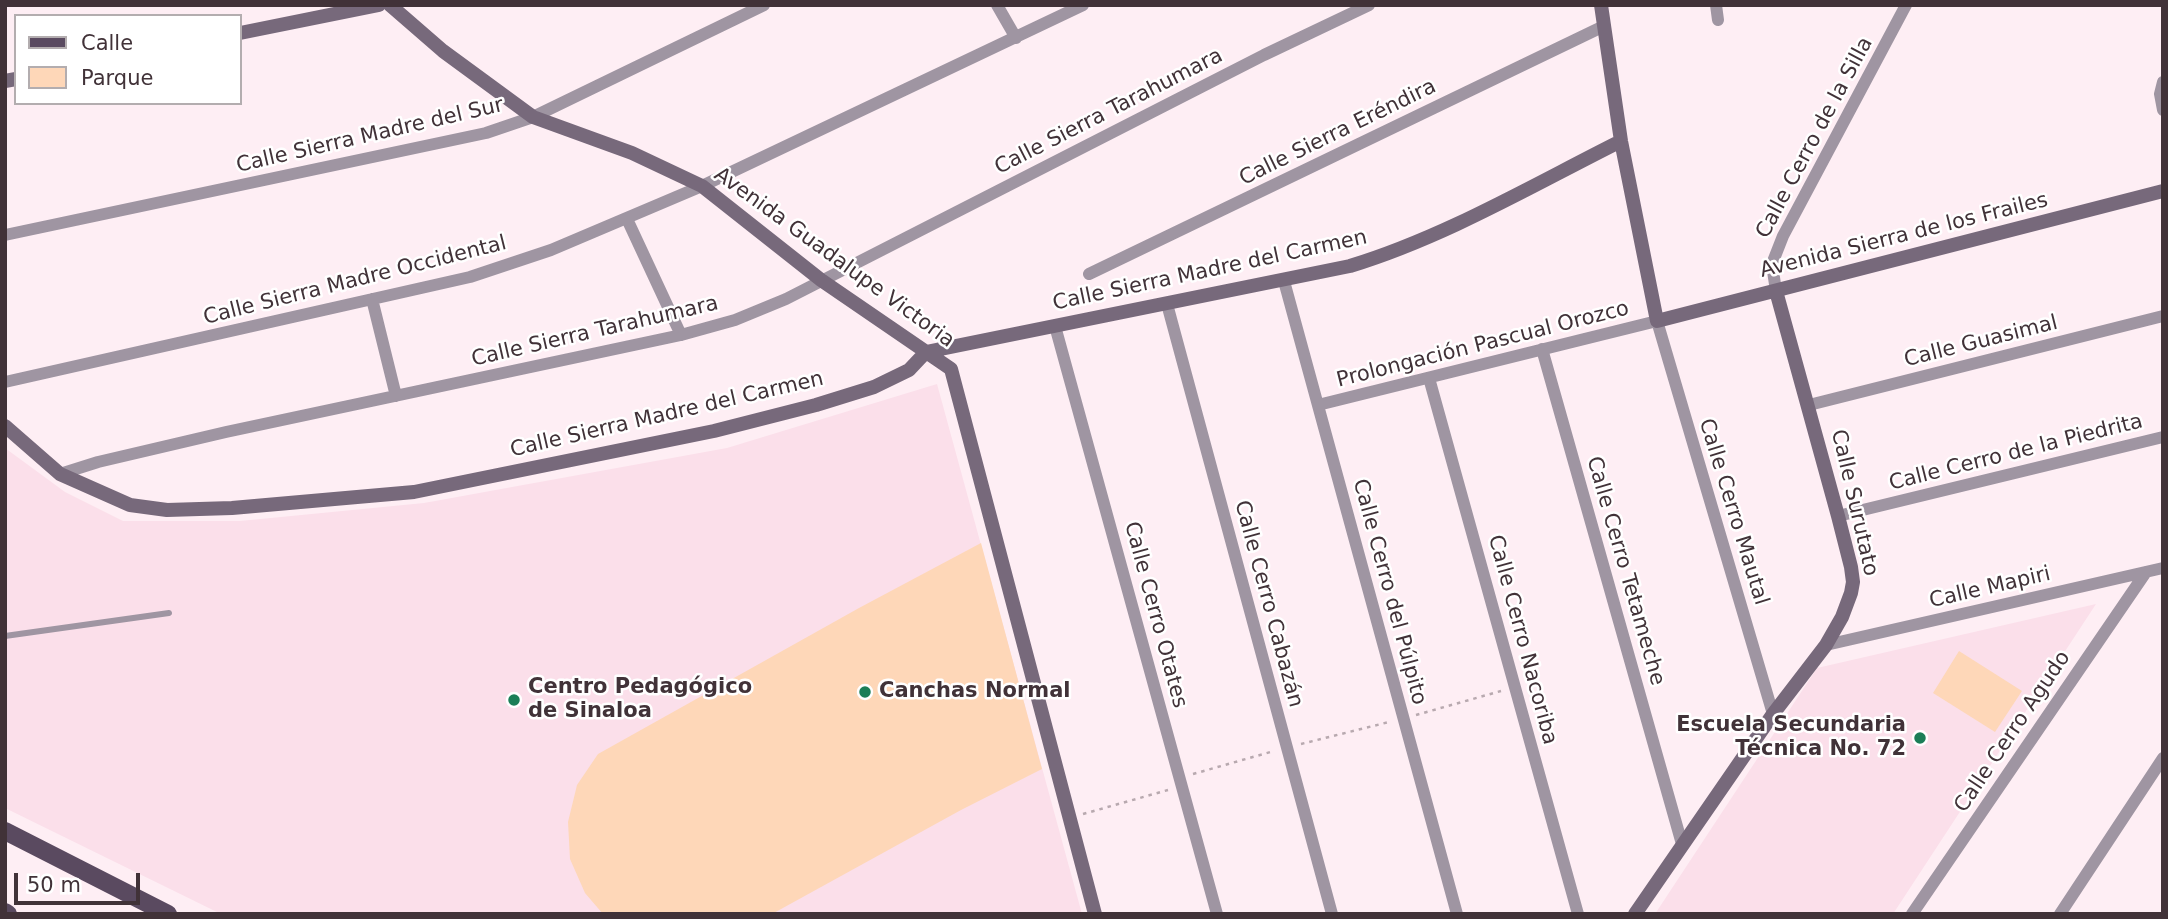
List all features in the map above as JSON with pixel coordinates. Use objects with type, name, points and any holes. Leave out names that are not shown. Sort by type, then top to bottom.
[{"type":"main road","points":[[5,831],[168,914]]},
{"type":"street","points":[[242,33],[379,5]]},
{"type":"street","name":"Avenida Guadalupe Victoria","points":[[390,5],[443,51],[533,117],[632,153],[702,186],[821,280],[951,369],[1095,914]]},
{"type":"street","name":"Calle Sierra Madre del Sur","points":[[5,235],[486,133],[533,117],[764,5]]},
{"type":"street","points":[[997,5],[1016,38]]},
{"type":"street","name":"Calle Sierra Madre Occidental","points":[[5,382],[470,278],[551,250],[702,186],[1083,5]]},
{"type":"street","name":"Calle Sierra Tarahumara","points":[[60,474],[98,462],[681,335],[735,320],[786,299],[1264,55],[1369,5]]},
{"type":"street","points":[[1601,5],[1621,141],[1657,321]]},
{"type":"street","points":[[1716,5],[1718,20]]},
{"type":"street","name":"Calle Cerro de la Silla","points":[[1776,291],[1772,264],[1783,236],[1906,5]]},
{"type":"street","name":"Calle Sierra Eréndira","points":[[1089,274],[1604,26]]},
{"type":"street","points":[[2163,82],[2160,93],[2163,110]]},
{"type":"street","name":"Calle Sierra Madre del Carmen","points":[[5,426],[60,474],[130,505],[167,510],[232,508],[414,492],[714,431],[816,405],[874,387],[909,370],[926,352],[1350,266],[1391,254],[1621,141]]},
{"type":"street","name":"Avenida Sierra de los Frailes","points":[[1657,321],[2163,191]]},
{"type":"street","points":[[627,219],[681,335]]},
{"type":"street","name":"Calle Cerro del Púlpito","points":[[1284,281],[1457,914]]},
{"type":"street","name":"Calle Surutato","points":[[1635,914],[1773,714],[1826,645],[1842,617],[1853,582],[1839,516],[1776,291]]},
{"type":"street","points":[[372,299],[396,396]]},
{"type":"street","name":"Calle Cerro Cabazán","points":[[1167,304],[1332,914]]},
{"type":"street","name":"Calle Guasimal","points":[[1809,405],[2163,316]]},
{"type":"street","name":"Prolongación Pascual Orozco","points":[[1318,405],[1657,321]]},
{"type":"street","name":"Calle Cerro Mautal","points":[[1657,321],[1773,714]]},
{"type":"street","name":"Calle Cerro Otates","points":[[1055,326],[1217,914]]},
{"type":"street","name":"Calle Cerro Tetameche","points":[[1542,349],[1682,845]]},
{"type":"street","name":"Calle Cerro Nacoriba","points":[[1429,377],[1577,914]]},
{"type":"street","name":"Calle Cerro de la Piedrita","points":[[1839,516],[2163,437]]},
{"type":"street","name":"Calle Mapiri","points":[[1826,645],[2163,568]]},
{"type":"street","name":"Calle Cerro Agudo","points":[[1912,914],[2146,572]]},
{"type":"street","points":[[2060,914],[2163,758]]},
{"type":"lane","points":[[5,636],[169,612]]},
{"type":"shaded area","name":"Centro Pedagógico de Sinaloa","points":[[937,384],[1082,914],[221,914],[5,808],[5,448],[65,492],[123,521],[240,521],[424,503],[727,448]]},
{"type":"shaded area","points":[[2096,604],[1893,914],[1655,914],[1817,668]]},
{"type":"green space","name":"Canchas Normal","points":[[981,543],[1042,769],[961,810],[772,914],[603,914],[585,893],[570,859],[568,822],[577,785],[598,754]]},
{"type":"green space","points":[[1959,651],[2022,691],[1995,732],[1933,693]]},
{"type":"place","name":"Canchas Normal","points":[[865,692]]},
{"type":"place","name":"Centro Pedagógico de Sinaloa","points":[[514,700]]},
{"type":"place","name":"Escuela Secundaria Técnica No. 72","points":[[1920,738]]}]
